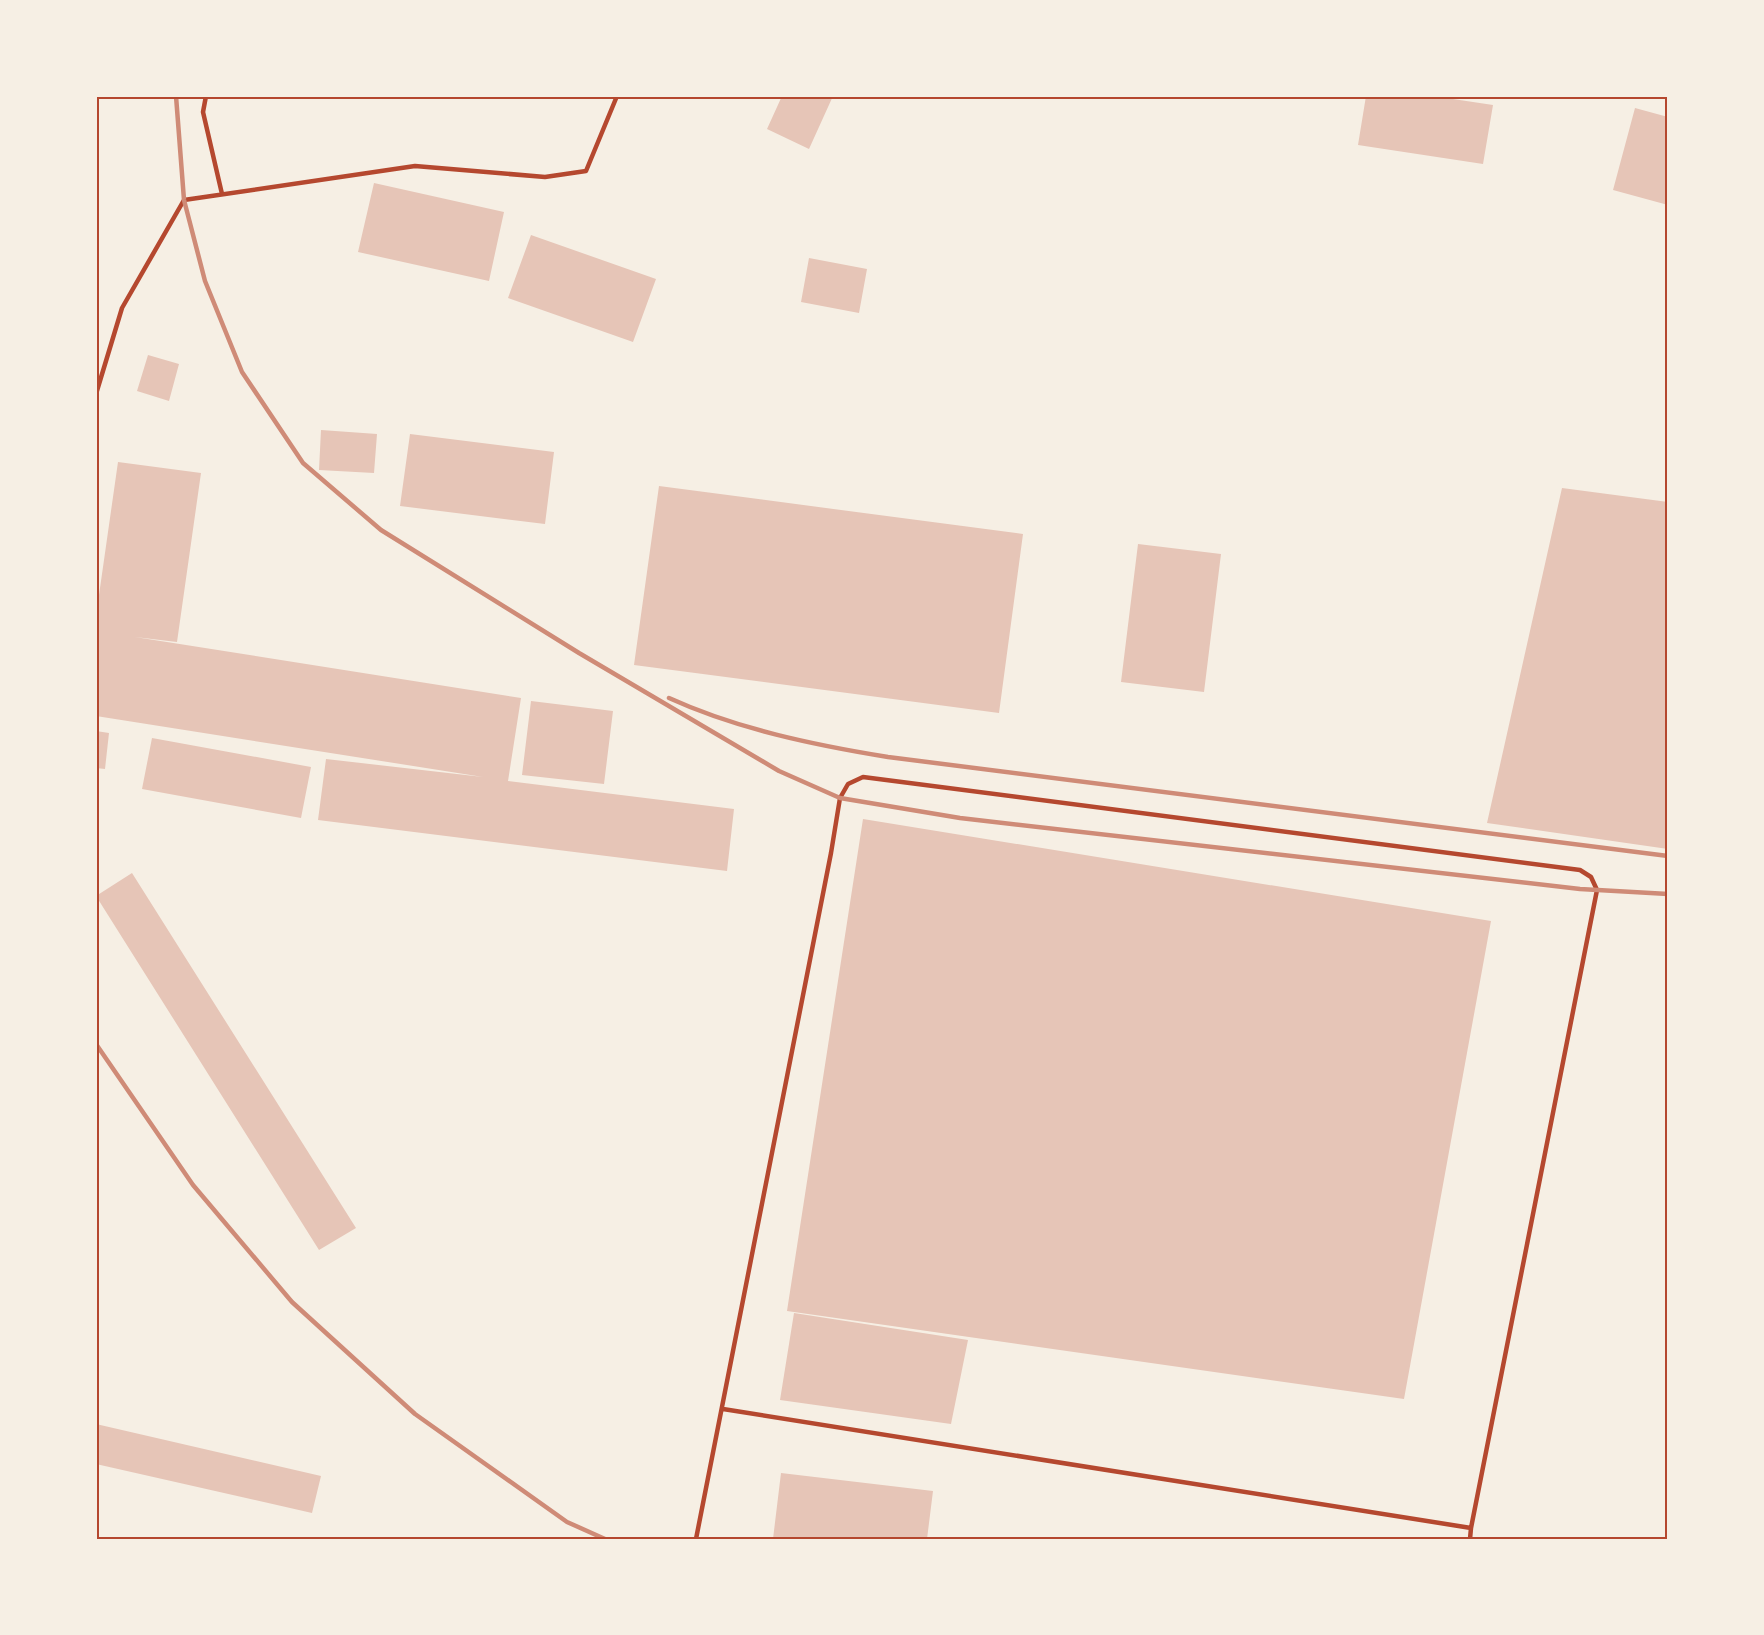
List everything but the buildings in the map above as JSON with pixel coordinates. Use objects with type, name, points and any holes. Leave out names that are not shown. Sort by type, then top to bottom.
[{"type":"lane","points":[[206,96],[203,112],[222,194]]},
{"type":"lane","points":[[96,394],[122,308],[184,200],[415,166],[545,177],[586,171],[617,96]]},
{"type":"lane","points":[[696,1539],[840,798],[848,784],[863,777],[1580,870],[1591,877],[1597,890],[1470,1539]]},
{"type":"lane","points":[[723,1409],[1471,1528]]},
{"type":"railway","points":[[176,96],[184,200],[205,281],[242,372],[303,463],[381,530],[579,653],[779,771],[840,798],[960,818],[1580,889],[1668,894]]},
{"type":"railway","points":[[669,698],[722,719],[776,735],[888,757],[1668,856]]},
{"type":"railway","points":[[96,1044],[193,1185],[292,1302],[415,1414],[567,1522],[605,1539]]}]
